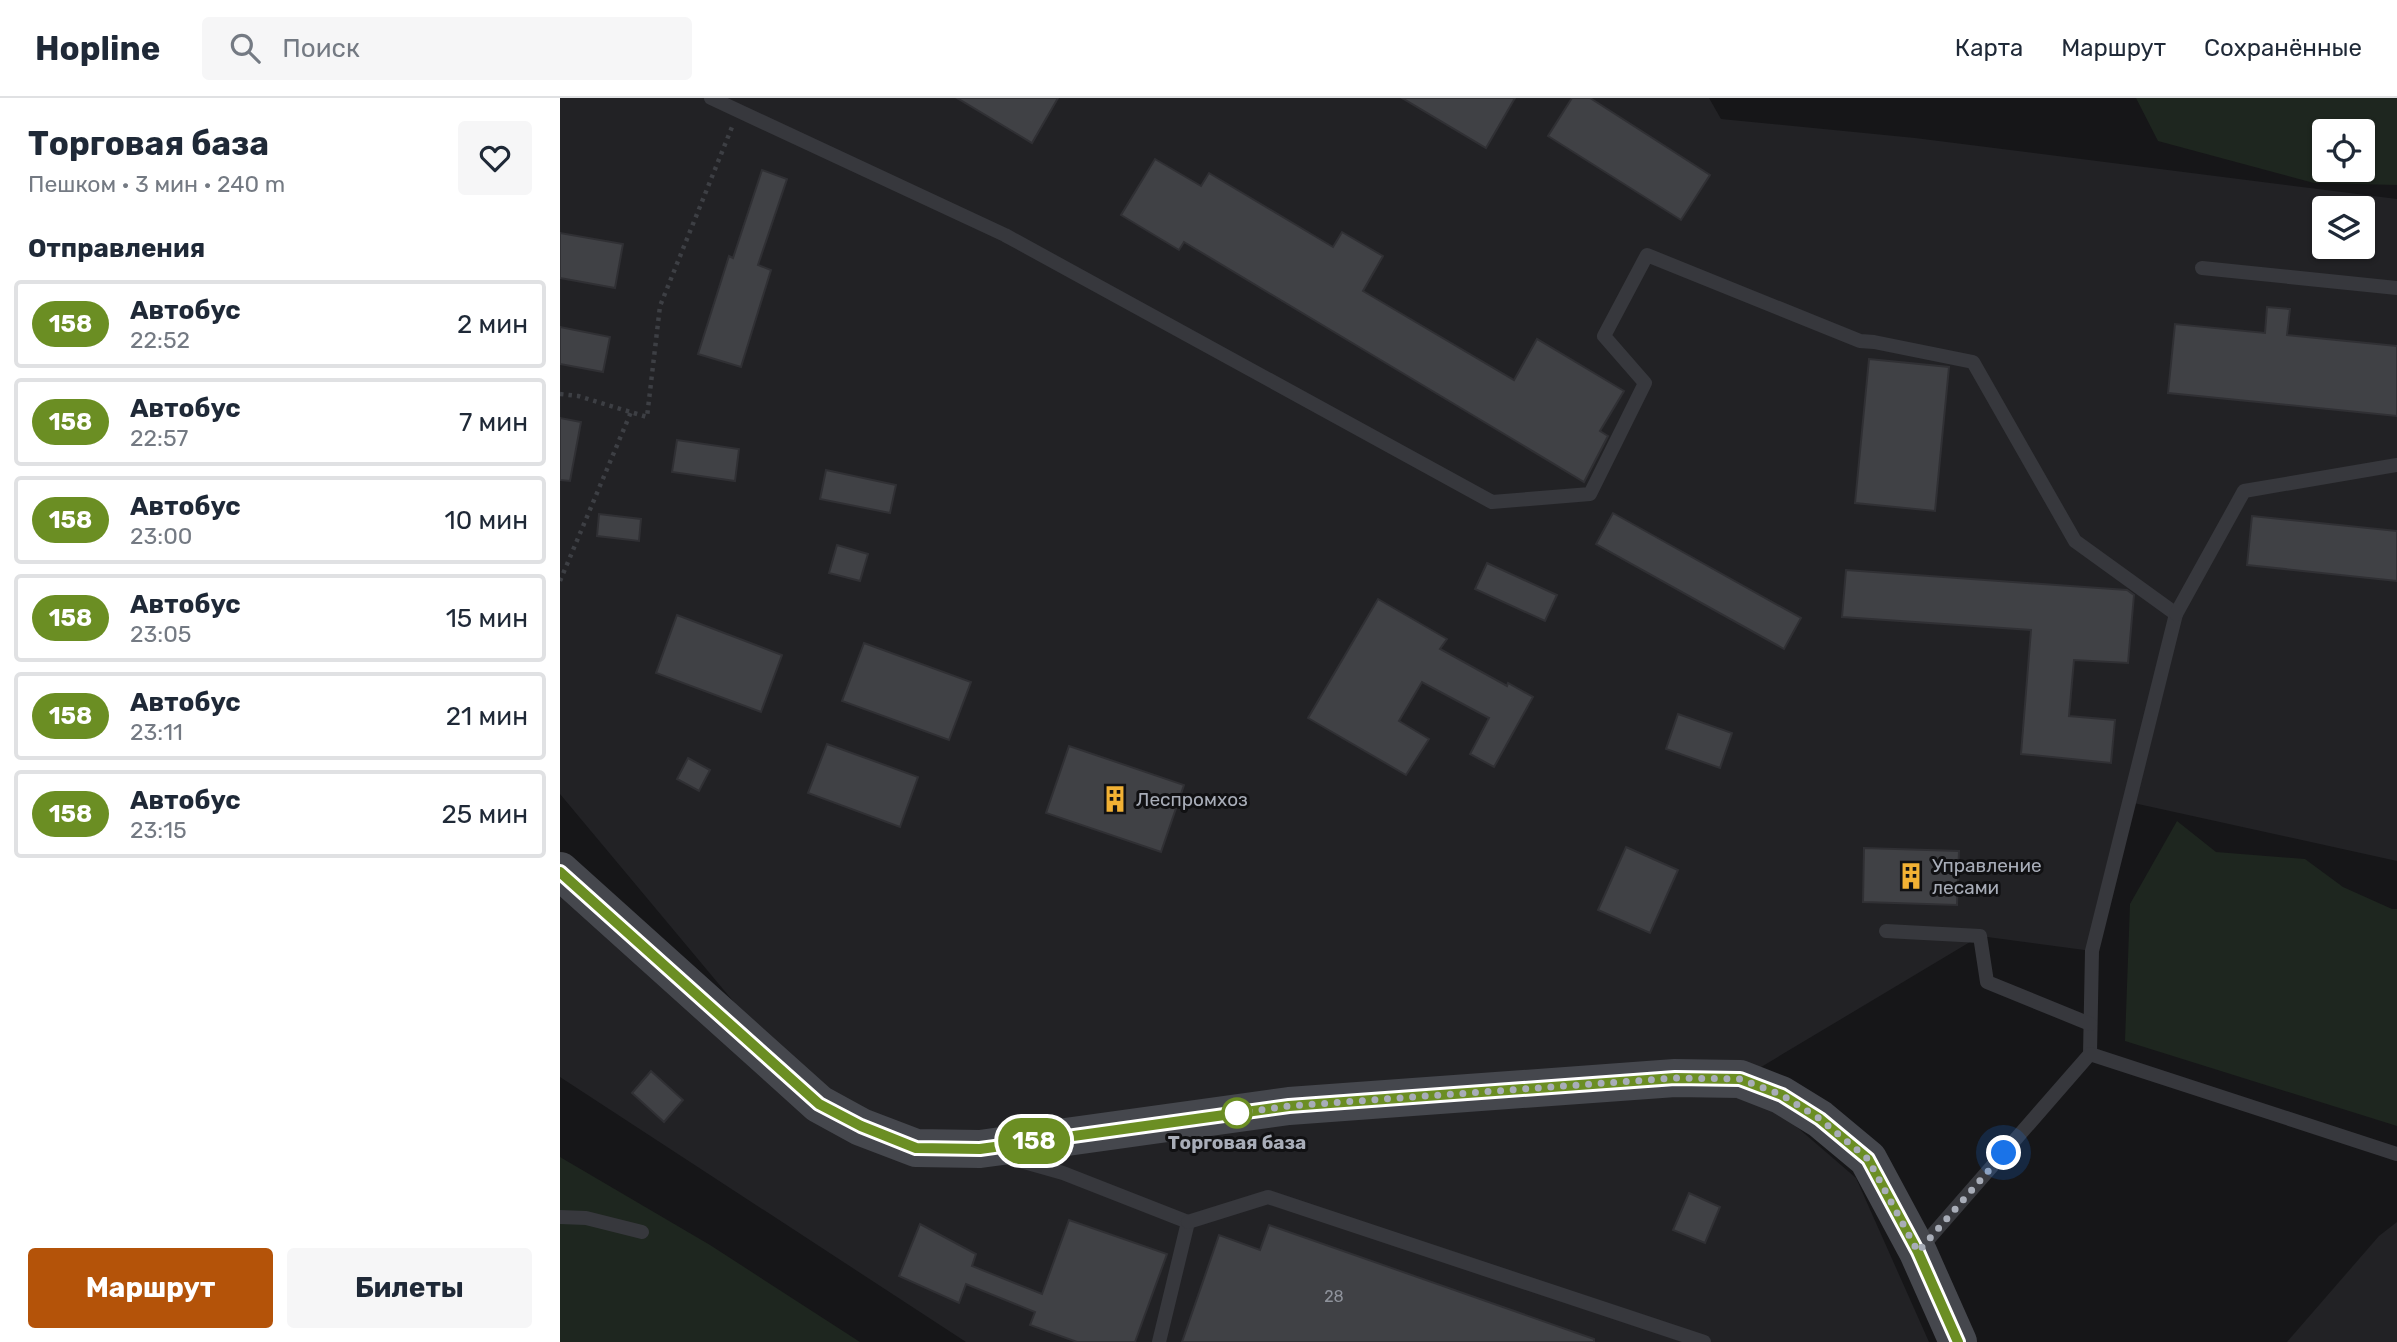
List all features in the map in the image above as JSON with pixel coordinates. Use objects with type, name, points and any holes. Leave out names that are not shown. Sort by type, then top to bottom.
[{"type":"street","points":[[560,872],[819,1104],[861,1126],[916,1148],[980,1149],[1289,1106],[1675,1078],[1740,1079],[1782,1095],[1820,1119],[1868,1159],[1918,1252],[1958,1342]]},
{"type":"lane","points":[[711,98],[1005,235],[1492,502],[1590,494],[1645,383],[1604,336],[1647,255],[1860,341],[1973,362],[2075,541],[2176,614]]},
{"type":"lane","points":[[2202,268],[2397,288]]},
{"type":"lane","points":[[1918,1252],[2090,1054],[2092,951],[2176,614],[2244,491],[2397,465]]},
{"type":"lane","points":[[1886,931],[1980,936],[1987,982],[2090,1024]]},
{"type":"lane","points":[[2090,1054],[2397,1154]]},
{"type":"lane","points":[[980,1149],[1063,1173],[1188,1222],[1268,1197],[1704,1342]]},
{"type":"lane","points":[[560,1217],[586,1218],[642,1233]]},
{"type":"lane","points":[[1159,1342],[1188,1222]]},
{"type":"path","points":[[560,394],[578,396],[647,417],[660,306],[739,111]]},
{"type":"path","points":[[560,581],[631,412]]},
{"type":"shaded area","points":[[560,98],[1709,98],[1721,119],[1915,138],[2373,196],[2312,196],[2312,259],[2375,259],[2375,196],[2397,199],[2397,861],[2129,802],[2092,951],[1980,936],[1741,1079],[1856,1178],[1929,1342],[966,1342],[560,1077],[560,871],[814,1098],[560,794]]},
{"type":"shaded area","points":[[2136,98],[2397,98],[2397,185],[2314,183],[2158,141]]},
{"type":"shaded area","points":[[2177,821],[2216,852],[2305,859],[2343,887],[2397,909],[2397,1126],[2125,1041],[2130,904]]},
{"type":"shaded area","points":[[560,1157],[710,1245],[860,1342],[560,1342]]},
{"type":"shaded area","points":[[2397,1222],[2397,1342],[2287,1342],[2379,1236]]},
{"type":"building","points":[[957,98],[1058,98],[1032,143]]},
{"type":"building","points":[[1402,98],[1515,98],[1486,148]]},
{"type":"building","points":[[1572,98],[1590,98],[1710,175],[1681,220],[1548,136]]},
{"type":"building","points":[[1155,159],[1201,186],[1209,173],[1333,247],[1342,232],[1383,256],[1363,291],[1514,380],[1537,339],[1624,391],[1600,431],[1608,436],[1584,482],[1184,242],[1179,250],[1121,215]]},
{"type":"building","points":[[762,170],[787,179],[758,265],[771,270],[741,367],[698,354],[729,256],[733,258]]},
{"type":"building","points":[[560,233],[623,244],[615,288],[560,278]]},
{"type":"building","points":[[2267,307],[2290,309],[2287,335],[2397,346],[2397,416],[2168,393],[2175,324],[2265,333]]},
{"type":"building","points":[[560,327],[610,337],[603,372],[560,364]]},
{"type":"building","points":[[1869,359],[1949,367],[1935,511],[1855,503]]},
{"type":"building","points":[[560,418],[581,422],[570,481],[560,480]]},
{"type":"building","points":[[677,440],[739,449],[735,481],[672,472]]},
{"type":"building","points":[[826,470],[896,485],[890,513],[820,499]]},
{"type":"building","points":[[1613,513],[1801,618],[1784,649],[1596,544]]},
{"type":"building","points":[[599,514],[641,519],[639,541],[597,536]]},
{"type":"building","points":[[2252,516],[2397,531],[2397,581],[2247,565]]},
{"type":"building","points":[[837,545],[868,554],[860,581],[829,573]]},
{"type":"building","points":[[1487,563],[1557,595],[1545,621],[1475,589]]},
{"type":"building","points":[[1846,570],[2127,590],[2134,595],[2128,663],[2074,660],[2069,716],[2115,720],[2111,763],[2021,754],[2031,630],[1842,617]]},
{"type":"building","points":[[1378,599],[1447,639],[1440,649],[1507,686],[1508,683],[1533,697],[1494,767],[1470,754],[1489,718],[1422,682],[1399,721],[1429,739],[1406,775],[1308,718]]},
{"type":"building","points":[[677,615],[782,655],[761,712],[656,673]]},
{"type":"building","points":[[864,643],[971,682],[949,740],[842,701]]},
{"type":"building","points":[[1678,714],[1732,733],[1720,768],[1666,749]]},
{"type":"building","points":[[827,744],[918,777],[900,827],[808,793]]},
{"type":"building","name":"Леспромхоз","points":[[1069,746],[1184,785],[1161,852],[1046,813]]},
{"type":"building","points":[[688,758],[710,770],[699,791],[677,779]]},
{"type":"building","points":[[1626,847],[1678,870],[1650,933],[1598,910]]},
{"type":"building","name":"Управление лесами","points":[[1864,848],[1959,851],[1957,905],[1863,902]]},
{"type":"building","points":[[651,1071],[683,1100],[664,1122],[632,1093]]},
{"type":"building","points":[[1689,1193],[1720,1207],[1705,1243],[1673,1230]]},
{"type":"building","points":[[1069,1220],[1167,1254],[1135,1342],[1077,1342],[1030,1325],[1035,1312],[966,1284],[959,1303],[899,1276],[920,1224],[976,1254],[972,1266],[1042,1294]]},
{"type":"building","points":[[1269,1225],[1594,1339],[1594,1342],[1182,1342],[1219,1235],[1260,1250]]},
{"type":"bus line","name":"158","points":[[560,872],[819,1104],[861,1126],[916,1148],[980,1149],[1289,1106],[1675,1078],[1740,1079],[1782,1095],[1820,1119],[1868,1159],[1918,1252],[1958,1342]]},
{"type":"place","name":"Леспромхоз","points":[[1115,799]]},
{"type":"place","name":"Управление лесами","points":[[1911,876]]},
{"type":"place","name":"Торговая база","points":[[1237,1113]]},
{"type":"route","points":[[1237,1113],[1289,1106],[1675,1078],[1740,1079],[1782,1095],[1820,1119],[1868,1159],[1918,1252],[2004,1153]]}]
